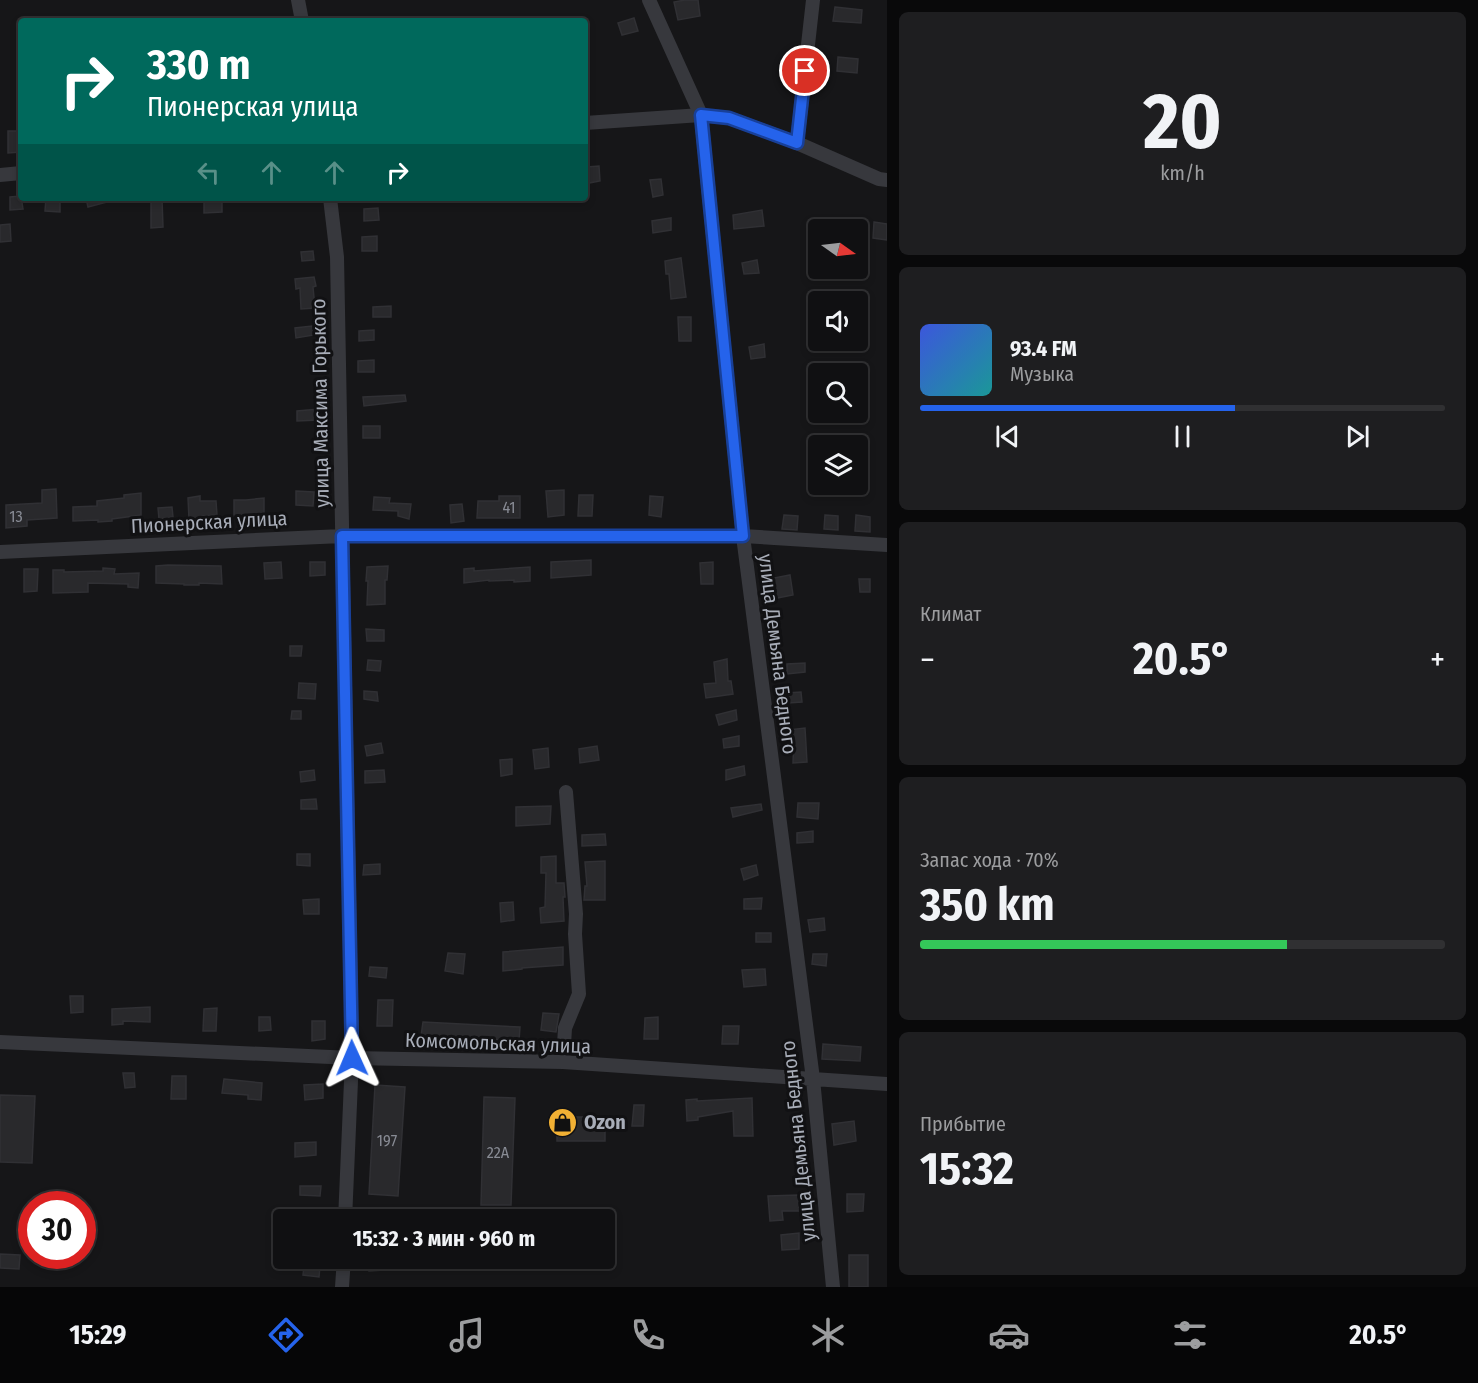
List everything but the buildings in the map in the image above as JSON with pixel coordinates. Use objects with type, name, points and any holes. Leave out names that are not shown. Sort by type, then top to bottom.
[{"type":"street","points":[[298,0],[301,18]]},
{"type":"street","name":"улица Демьяна Бедного","points":[[649,0],[701,115],[743,536],[813,1079],[833,1287]]},
{"type":"street","points":[[797,143],[813,0]]},
{"type":"street","points":[[588,123],[701,115],[729,118],[797,143],[879,179],[887,180]]},
{"type":"street","points":[[0,175],[18,173]]},
{"type":"street","name":"улица Максима Горького","points":[[330,201],[337,257],[352,1058],[345,1209]]},
{"type":"street","name":"Пионерская улица","points":[[0,552],[342,536],[743,536],[887,545]]},
{"type":"street","points":[[563,1062],[565,1028],[579,994],[576,914],[566,792]]},
{"type":"street","name":"Комсомольская улица","points":[[0,1042],[352,1058],[563,1062],[887,1084]]},
{"type":"street","points":[[342,1287],[343,1269]]},
{"type":"place","name":"Ozon","points":[[563,1122]]},
{"type":"route","points":[[352,1058],[342,536],[743,536],[701,115],[729,118],[797,143],[805,71]]}]
